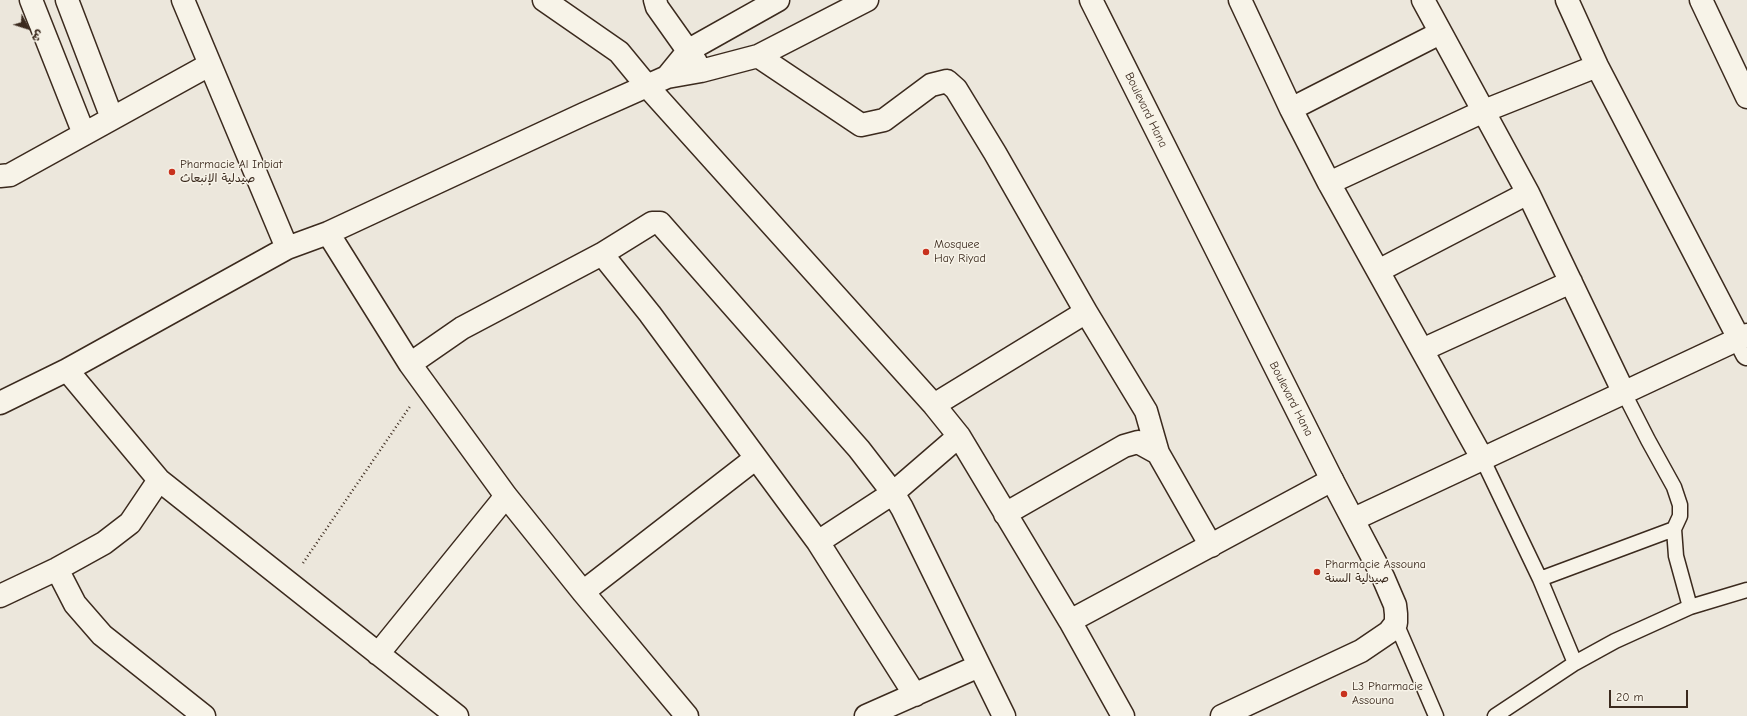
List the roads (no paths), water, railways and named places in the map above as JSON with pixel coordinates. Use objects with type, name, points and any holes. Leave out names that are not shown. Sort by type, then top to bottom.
[{"type":"street","points":[[31,0],[84,134]]},
{"type":"street","points":[[67,0],[112,118]]},
{"type":"street","points":[[183,0],[287,248]]},
{"type":"street","points":[[544,0],[619,52],[657,82],[959,436],[1004,514],[1070,622],[1123,716]]},
{"type":"street","points":[[655,0],[657,7],[702,71]]},
{"type":"street","points":[[657,82],[688,50],[778,0]]},
{"type":"street","points":[[0,403],[67,370],[287,248],[328,233],[657,82],[758,56],[867,0]]},
{"type":"street","name":"Boulevard Hana","points":[[1091,0],[1332,480],[1354,519],[1383,577],[1395,605],[1396,623]]},
{"type":"street","points":[[1240,0],[1291,109],[1329,183],[1482,458]]},
{"type":"street","points":[[1423,0],[1528,194],[1624,393]]},
{"type":"street","points":[[1354,519],[1624,393],[1744,342],[1597,66],[1567,0]]},
{"type":"street","points":[[1701,0],[1747,97]]},
{"type":"street","points":[[1291,109],[1440,33]]},
{"type":"street","points":[[758,56],[861,125],[884,120],[931,85],[947,81],[956,89],[995,153],[1086,312],[1146,411],[1158,453],[1211,546]]},
{"type":"street","points":[[0,176],[10,175],[209,65]]},
{"type":"street","points":[[1329,183],[1484,111],[1597,66]]},
{"type":"street","points":[[1378,271],[1528,194]]},
{"type":"street","points":[[410,364],[462,328],[602,254],[652,223],[660,223],[859,449],[893,493],[902,508],[1004,716]]},
{"type":"street","points":[[328,233],[424,385],[506,496],[583,592],[688,716]]},
{"type":"street","points":[[602,254],[650,314],[818,542],[916,695]]},
{"type":"street","points":[[1422,350],[1571,282]]},
{"type":"street","points":[[934,406],[1086,312]]},
{"type":"street","points":[[67,370],[159,480],[457,716]]},
{"type":"street","points":[[818,542],[893,493],[959,436]]},
{"type":"street","points":[[1004,514],[1124,446],[1138,442],[1158,453]]},
{"type":"street","points":[[583,592],[756,458]]},
{"type":"street","points":[[0,596],[57,569],[104,543],[130,523],[159,480]]},
{"type":"street","points":[[1070,622],[1332,480]]},
{"type":"street","points":[[378,654],[506,496]]},
{"type":"street","points":[[57,569],[75,604],[102,635],[199,715]]},
{"type":"street","points":[[1222,716],[1361,651],[1385,635],[1396,623]]},
{"type":"street","points":[[866,716],[979,666]]},
{"type":"lane","points":[[1624,393],[1674,487],[1680,505],[1680,516],[1674,528],[1676,556],[1690,608]]},
{"type":"lane","points":[[1482,458],[1540,578],[1575,663]]},
{"type":"lane","points":[[1540,578],[1674,528]]},
{"type":"lane","points":[[1495,716],[1575,663],[1615,641],[1690,608],[1747,590]]},
{"type":"lane","points":[[1396,623],[1436,716]]},
{"type":"place","name":"Pharmacie Al Inbiat صيدلية الإنبعاث","points":[[172,172]]},
{"type":"place","name":"Mosquee Hay Riyad","points":[[926,252]]},
{"type":"place","name":"Pharmacie Assouna صيدلية السنة","points":[[1317,572]]},
{"type":"place","name":"L3 Pharmacie Assouna","points":[[1344,694]]}]
